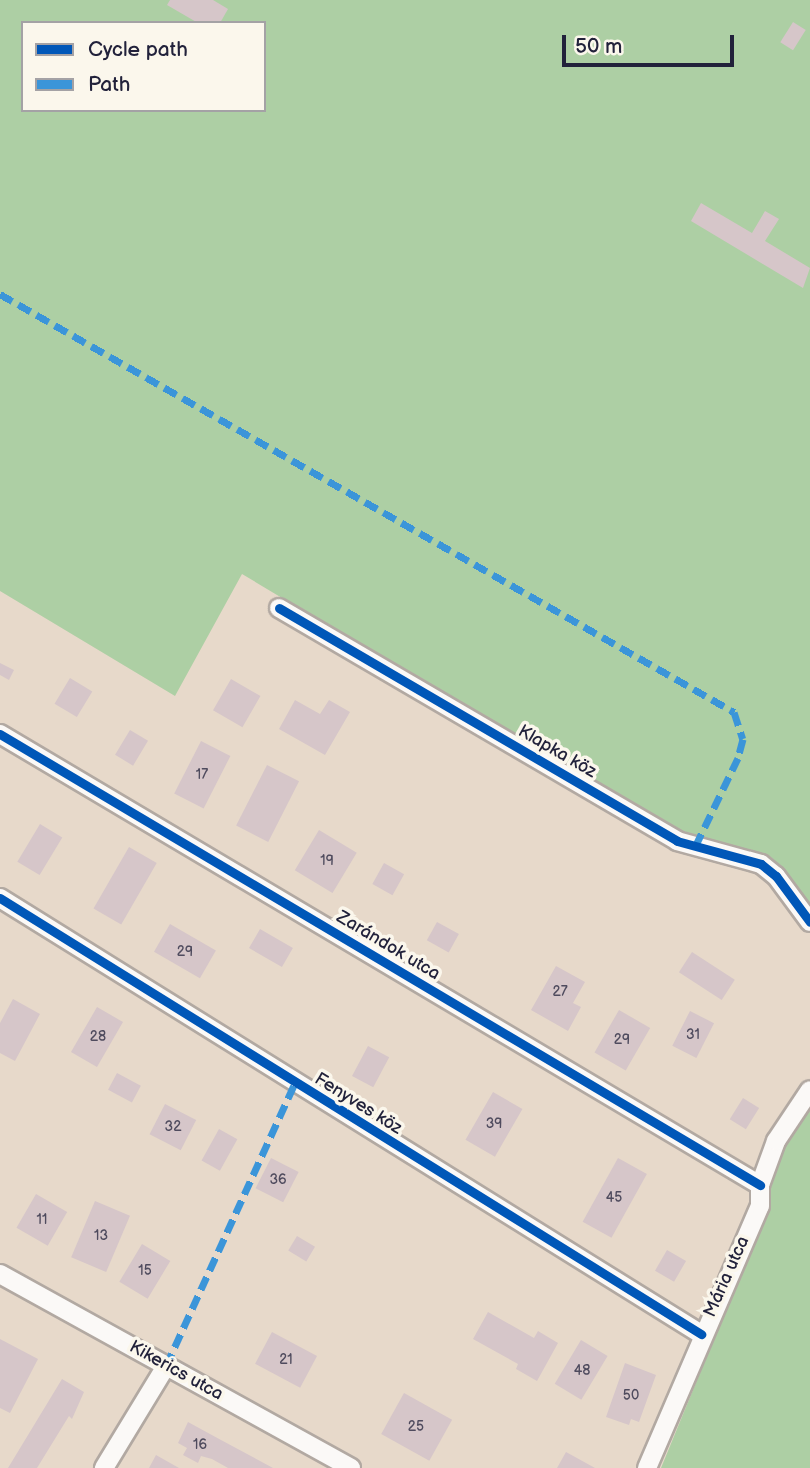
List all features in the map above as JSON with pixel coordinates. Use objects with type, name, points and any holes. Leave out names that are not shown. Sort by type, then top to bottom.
[{"type":"street","name":"Klapka köz","points":[[279,608],[677,841],[761,864],[776,876],[810,922]]},
{"type":"street","name":"Zarándok utca","points":[[0,734],[760,1185]]},
{"type":"street","name":"Fenyves köz","points":[[0,898],[701,1334]]},
{"type":"street","name":"Mária utca","points":[[647,1468],[701,1334],[760,1206],[760,1185],[780,1132],[810,1090]]},
{"type":"street","name":"Kikerics utca","points":[[0,1274],[351,1468]]},
{"type":"street","points":[[104,1468],[166,1366]]},
{"type":"green space","points":[[0,0],[810,0],[810,904],[772,858],[660,824],[242,574],[175,696],[0,591]]},
{"type":"green space","points":[[810,1099],[810,1468],[661,1468],[768,1207],[776,1155]]},
{"type":"building","points":[[170,0],[213,0],[228,9],[221,21],[195,21],[167,5]]},
{"type":"building","points":[[793,22],[806,30],[793,50],[780,42]]},
{"type":"building","points":[[701,203],[752,233],[765,211],[779,219],[765,241],[810,268],[803,288],[691,221]]},
{"type":"building","points":[[0,663],[14,670],[9,680],[0,675]]},
{"type":"building","points":[[70,678],[92,691],[77,717],[55,704]]},
{"type":"building","points":[[231,679],[260,696],[242,727],[213,710]]},
{"type":"building","points":[[295,700],[320,714],[329,700],[350,712],[325,755],[279,729]]},
{"type":"building","points":[[130,730],[148,741],[133,766],[115,755]]},
{"type":"building","points":[[201,741],[230,756],[204,809],[174,794]]},
{"type":"building","points":[[267,765],[299,781],[268,842],[236,826]]},
{"type":"building","points":[[40,824],[62,837],[40,875],[17,862]]},
{"type":"building","points":[[319,830],[357,853],[333,893],[295,870]]},
{"type":"building","points":[[129,847],[157,863],[121,924],[94,908]]},
{"type":"building","points":[[384,863],[404,874],[392,895],[372,884]]},
{"type":"building","points":[[437,922],[459,934],[449,952],[427,940]]},
{"type":"building","points":[[170,924],[216,950],[200,978],[154,952]]},
{"type":"building","points":[[260,929],[293,948],[282,967],[249,948]]},
{"type":"building","points":[[692,952],[735,980],[722,1000],[679,972]]},
{"type":"building","points":[[556,966],[585,982],[573,1003],[581,1007],[568,1031],[531,1010]]},
{"type":"building","points":[[13,999],[40,1014],[15,1061],[0,1053],[0,1023]]},
{"type":"building","points":[[97,1007],[123,1022],[97,1067],[71,1052]]},
{"type":"building","points":[[619,1010],[650,1028],[626,1070],[595,1052]]},
{"type":"building","points":[[690,1011],[714,1023],[696,1058],[672,1046]]},
{"type":"building","points":[[368,1046],[389,1057],[373,1087],[352,1076]]},
{"type":"building","points":[[117,1073],[141,1086],[132,1102],[108,1090]]},
{"type":"building","points":[[493,1092],[522,1109],[495,1157],[466,1140]]},
{"type":"building","points":[[743,1098],[759,1108],[746,1129],[730,1119]]},
{"type":"building","points":[[165,1104],[196,1120],[181,1150],[150,1134]]},
{"type":"building","points":[[219,1129],[237,1139],[220,1171],[202,1160]]},
{"type":"building","points":[[271,1158],[299,1172],[283,1202],[256,1188]]},
{"type":"building","points":[[618,1158],[647,1174],[611,1238],[583,1222]]},
{"type":"building","points":[[36,1194],[67,1212],[48,1246],[16,1228]]},
{"type":"building","points":[[95,1201],[130,1216],[106,1272],[71,1257]]},
{"type":"building","points":[[297,1236],[315,1247],[306,1261],[288,1251]]},
{"type":"building","points":[[142,1244],[170,1261],[148,1299],[119,1282]]},
{"type":"building","points":[[667,1250],[686,1261],[674,1282],[655,1271]]},
{"type":"building","points":[[488,1312],[534,1338],[538,1331],[558,1343],[537,1381],[516,1369],[518,1364],[473,1339]]},
{"type":"building","points":[[272,1332],[317,1356],[300,1388],[255,1364]]},
{"type":"building","points":[[0,1339],[38,1359],[10,1413],[0,1408]]},
{"type":"building","points":[[581,1340],[608,1356],[581,1400],[555,1384]]},
{"type":"building","points":[[625,1363],[656,1375],[639,1422],[631,1419],[629,1425],[606,1417]]},
{"type":"building","points":[[62,1379],[84,1392],[72,1419],[69,1416],[37,1468],[8,1468]]},
{"type":"building","points":[[404,1393],[452,1420],[429,1461],[381,1434]]},
{"type":"building","points":[[188,1422],[273,1468],[228,1468],[212,1459],[201,1456],[198,1463],[183,1455],[187,1448],[178,1443]]},
{"type":"building","points":[[566,1452],[595,1468],[557,1468]]},
{"type":"building","points":[[156,1455],[179,1468],[149,1468]]},
{"type":"marked path","points":[[0,294],[734,712],[743,739],[738,758],[695,847]]},
{"type":"marked path","points":[[166,1366],[295,1083]]},
{"type":"cycle path","points":[[279,608],[677,841],[761,864],[776,876],[810,922]]},
{"type":"cycle path","points":[[0,734],[760,1185]]},
{"type":"cycle path","points":[[0,898],[701,1334]]}]
